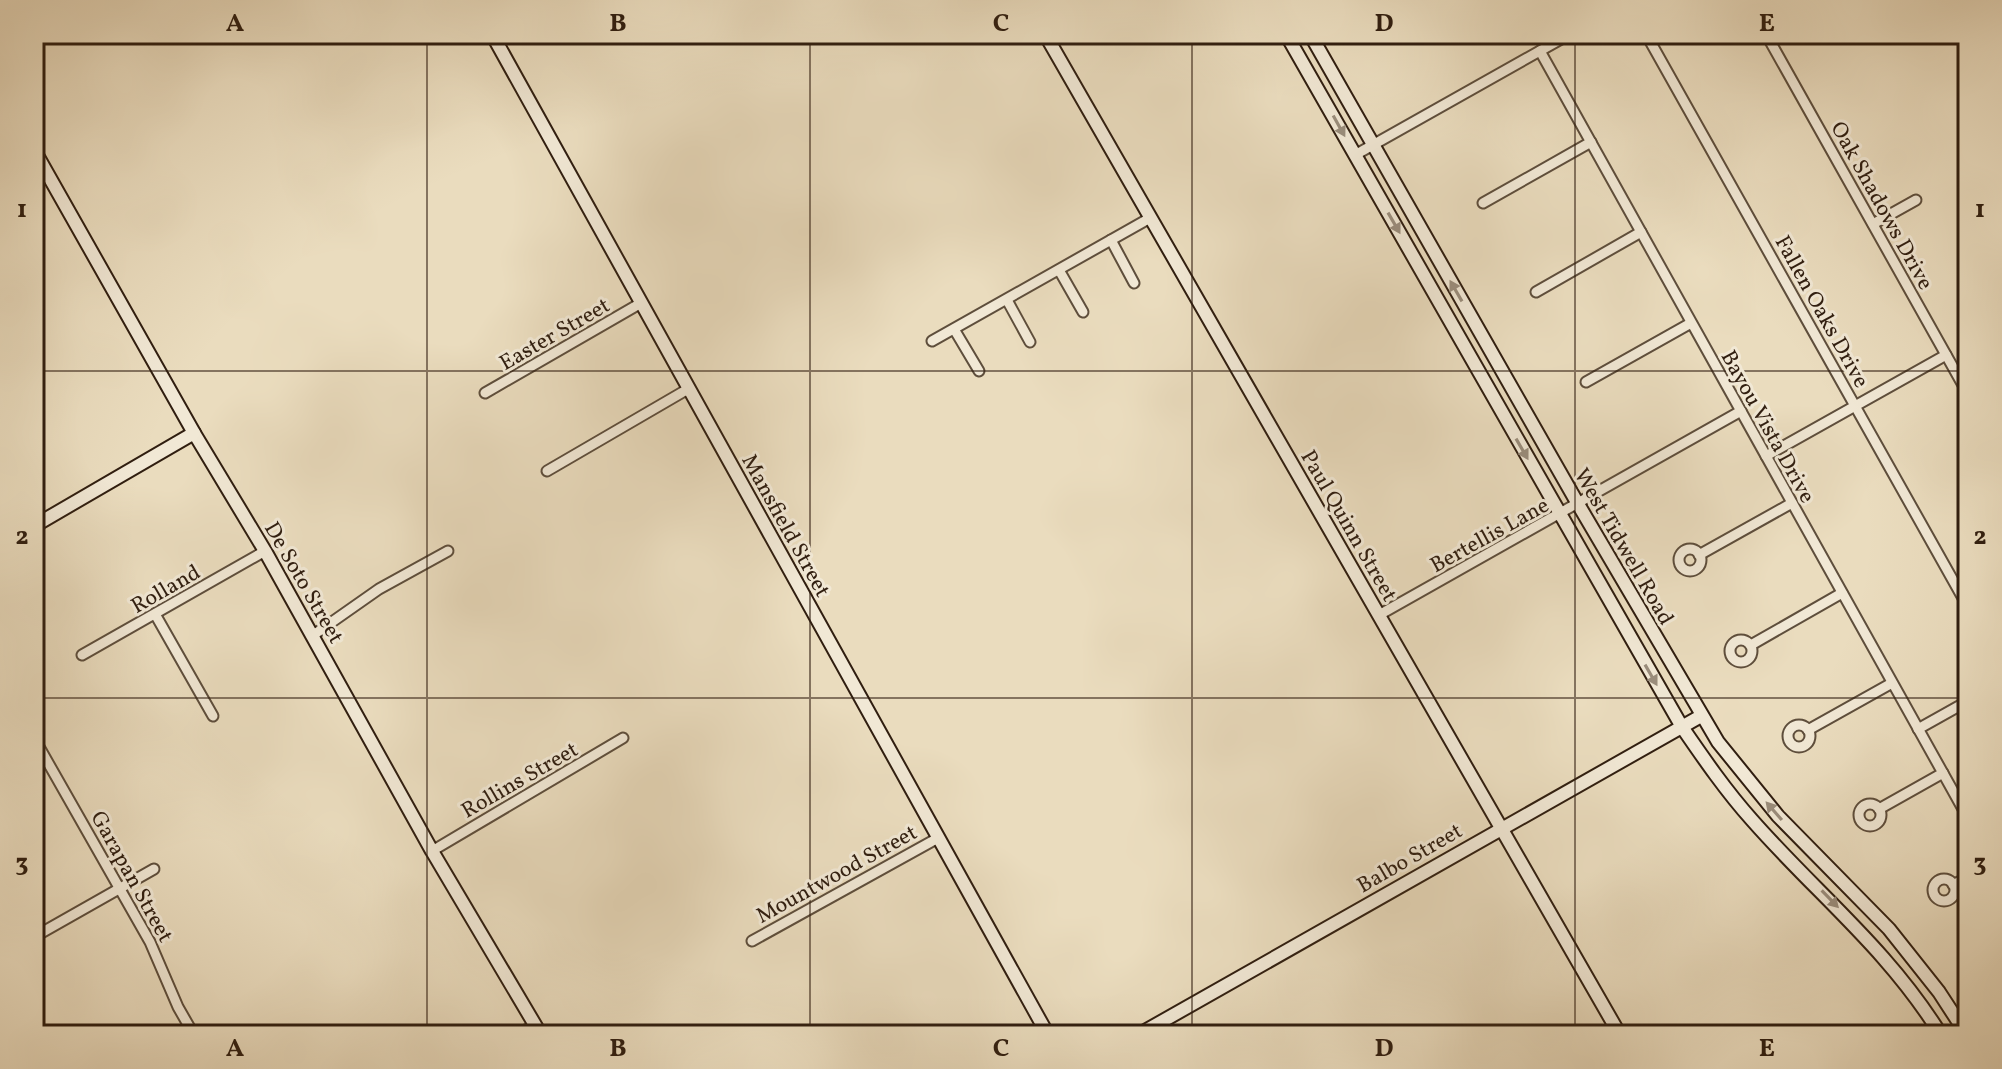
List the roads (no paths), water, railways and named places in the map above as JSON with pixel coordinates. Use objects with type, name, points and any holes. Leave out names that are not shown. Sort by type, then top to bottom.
[{"type":"street","name":"Mansfield Street","points":[[492,34],[1048,1035]]},
{"type":"street","name":"Paul Quinn Street","points":[[1045,34],[1620,1035]]},
{"type":"street","name":"West Tidwell Road","points":[[1286,34],[1682,727],[1731,795],[1873,943],[1922,1005],[1941,1035]]},
{"type":"street","name":"West Tidwell Road","points":[[1310,34],[1701,716],[1748,782],[1889,929],[1939,992],[1967,1035]]},
{"type":"street","points":[[1355,155],[1570,34]]},
{"type":"street","name":"Fallen Oaks Drive","points":[[1646,34],[1968,607]]},
{"type":"street","name":"Oak Shadows Drive","points":[[1766,34],[1968,394]]},
{"type":"street","name":"Bayou Vista Drive","points":[[1540,51],[1968,818]]},
{"type":"street","points":[[1483,203],[1591,142]]},
{"type":"street","name":"De Soto Street","points":[[34,150],[194,433],[265,551],[432,851],[538,1030]]},
{"type":"street","points":[[1873,224],[1916,200]]},
{"type":"street","points":[[932,341],[1150,218]]},
{"type":"street","points":[[1536,292],[1641,232]]},
{"type":"street","points":[[1111,240],[1134,283]]},
{"type":"street","points":[[1059,270],[1083,312]]},
{"type":"street","points":[[1007,300],[1030,342]]},
{"type":"street","name":"Easter Street","points":[[485,393],[641,303]]},
{"type":"street","points":[[1457,334],[1475,323]]},
{"type":"street","points":[[1586,382],[1691,323]]},
{"type":"street","points":[[954,329],[979,371]]},
{"type":"street","points":[[1766,456],[1946,355]]},
{"type":"street","points":[[547,471],[688,389]]},
{"type":"street","name":"Bertellis Lane","points":[[1379,615],[1741,411]]},
{"type":"street","points":[[34,526],[194,433]]},
{"type":"street","points":[[1699,555],[1792,503]]},
{"type":"street","name":"Rolland","points":[[82,655],[265,551]]},
{"type":"street","points":[[312,636],[379,589],[448,551]]},
{"type":"street","points":[[1751,645],[1842,593]]},
{"type":"street","points":[[155,614],[213,716]]},
{"type":"street","points":[[1808,730],[1892,683]]},
{"type":"street","points":[[1918,729],[1968,701]]},
{"type":"street","name":"Balbo Street","points":[[1138,1035],[1701,716]]},
{"type":"street","name":"Garapan Street","points":[[34,738],[150,942],[178,1007],[194,1035]]},
{"type":"street","name":"Rollins Street","points":[[432,851],[623,738]]},
{"type":"street","points":[[1879,809],[1943,773]]},
{"type":"street","name":"Mountwood Street","points":[[752,941],[938,838]]},
{"type":"street","points":[[1799,868],[1814,854]]},
{"type":"street","points":[[34,937],[154,869]]},
{"type":"street","points":[[1953,885],[1968,877]]},
{"type":"street","points":[[1922,1005],[1939,992]]},
{"type":"street","points":[[516,1035],[538,1030]]}]
